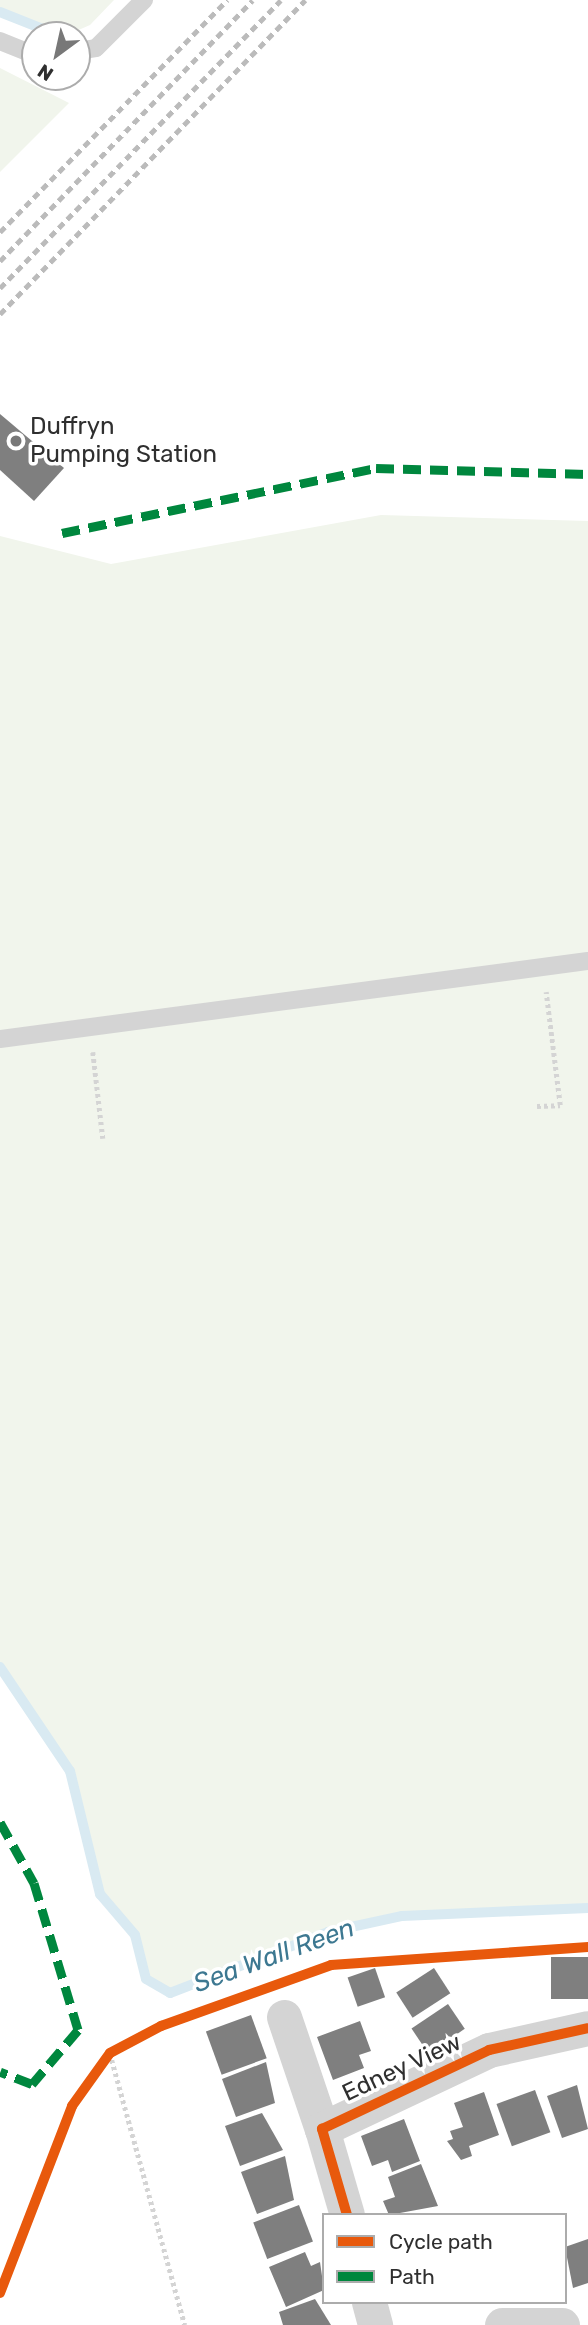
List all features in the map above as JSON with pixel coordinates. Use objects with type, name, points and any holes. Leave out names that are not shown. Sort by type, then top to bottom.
[{"type":"street","name":"Edney View","points":[[284,2017],[346,2213]]},
{"type":"street","name":"Edney View","points":[[321,2129],[489,2050],[588,2028]]},
{"type":"street","points":[[370,2304],[375,2325]]},
{"type":"street","points":[[502,2325],[562,2325]]},
{"type":"lane","points":[[91,49],[96,48],[144,0]]},
{"type":"lane","points":[[0,41],[21,49]]},
{"type":"lane","points":[[0,1039],[588,961]]},
{"type":"path","points":[[537,1107],[560,1105],[543,967]]},
{"type":"path","points":[[90,1027],[103,1138]]},
{"type":"path","points":[[102,2064],[115,2051]]},
{"type":"path","points":[[115,2051],[185,2325]]},
{"type":"shaded area","points":[[0,0],[114,0],[91,24],[91,21],[21,22],[0,12]]},
{"type":"shaded area","points":[[0,68],[21,79],[21,91],[45,91],[69,103],[0,172]]},
{"type":"shaded area","points":[[381,515],[588,521],[588,1908],[402,1916],[328,1932],[170,1993],[146,1979],[135,1935],[100,1894],[69,1771],[0,1667],[0,536],[111,564]]},
{"type":"building","name":"Duffryn Pumping Station","points":[[0,414],[64,468],[34,501],[0,470]]},
{"type":"building","points":[[551,1957],[588,1957],[588,1999],[551,1999]]},
{"type":"building","points":[[375,1968],[385,1997],[358,2007],[348,1977]]},
{"type":"building","points":[[434,1968],[450,1993],[413,2018],[396,1993]]},
{"type":"building","points":[[448,2004],[465,2029],[428,2053],[412,2029]]},
{"type":"building","points":[[251,2015],[267,2058],[222,2075],[206,2031]]},
{"type":"building","points":[[360,2021],[371,2051],[359,2055],[364,2068],[333,2080],[317,2037]]},
{"type":"building","points":[[266,2062],[275,2103],[236,2117],[222,2079]]},
{"type":"building","points":[[577,2085],[588,2129],[562,2138],[547,2096]]},
{"type":"building","points":[[535,2090],[550,2132],[512,2146],[496,2104]]},
{"type":"building","points":[[484,2092],[499,2135],[469,2146],[472,2156],[461,2160],[447,2141],[453,2139],[450,2131],[463,2127],[454,2103]]},
{"type":"building","points":[[262,2113],[283,2150],[240,2166],[225,2126]]},
{"type":"building","points":[[404,2119],[420,2161],[392,2172],[388,2160],[372,2166],[361,2136]]},
{"type":"building","points":[[285,2156],[294,2200],[257,2214],[241,2172]]},
{"type":"building","points":[[421,2164],[438,2206],[388,2213],[383,2201],[395,2197],[388,2177]]},
{"type":"building","points":[[299,2205],[313,2241],[267,2259],[253,2223]]},
{"type":"building","points":[[588,2239],[588,2283],[573,2288],[567,2246]]},
{"type":"building","points":[[305,2252],[311,2266],[320,2262],[322,2291],[286,2307],[269,2267]]},
{"type":"building","points":[[315,2299],[331,2325],[283,2325],[279,2312]]},
{"type":"waterway","points":[[0,12],[23,21]]},
{"type":"waterway","name":"Sea Wall Reen","points":[[0,1667],[70,1771],[100,1894],[135,1935],[146,1979],[170,1993],[328,1932],[402,1916],[588,1908]]},
{"type":"railway","points":[[0,232],[227,0]]},
{"type":"railway","points":[[0,261],[253,0]]},
{"type":"railway","points":[[0,288],[281,0]]},
{"type":"railway","points":[[0,314],[305,0]]},
{"type":"marked path","points":[[62,533],[376,468],[588,474]]},
{"type":"marked path","points":[[0,1822],[34,1883],[78,2030],[32,2084],[0,2072]]},
{"type":"cycle path","points":[[0,2293],[72,2106],[110,2053],[161,2026],[331,1965],[588,1947]]},
{"type":"cycle path","points":[[346,2213],[322,2129],[489,2050],[588,2028]]},
{"type":"place","name":"Duffryn Pumping Station","points":[[16,441]]}]
